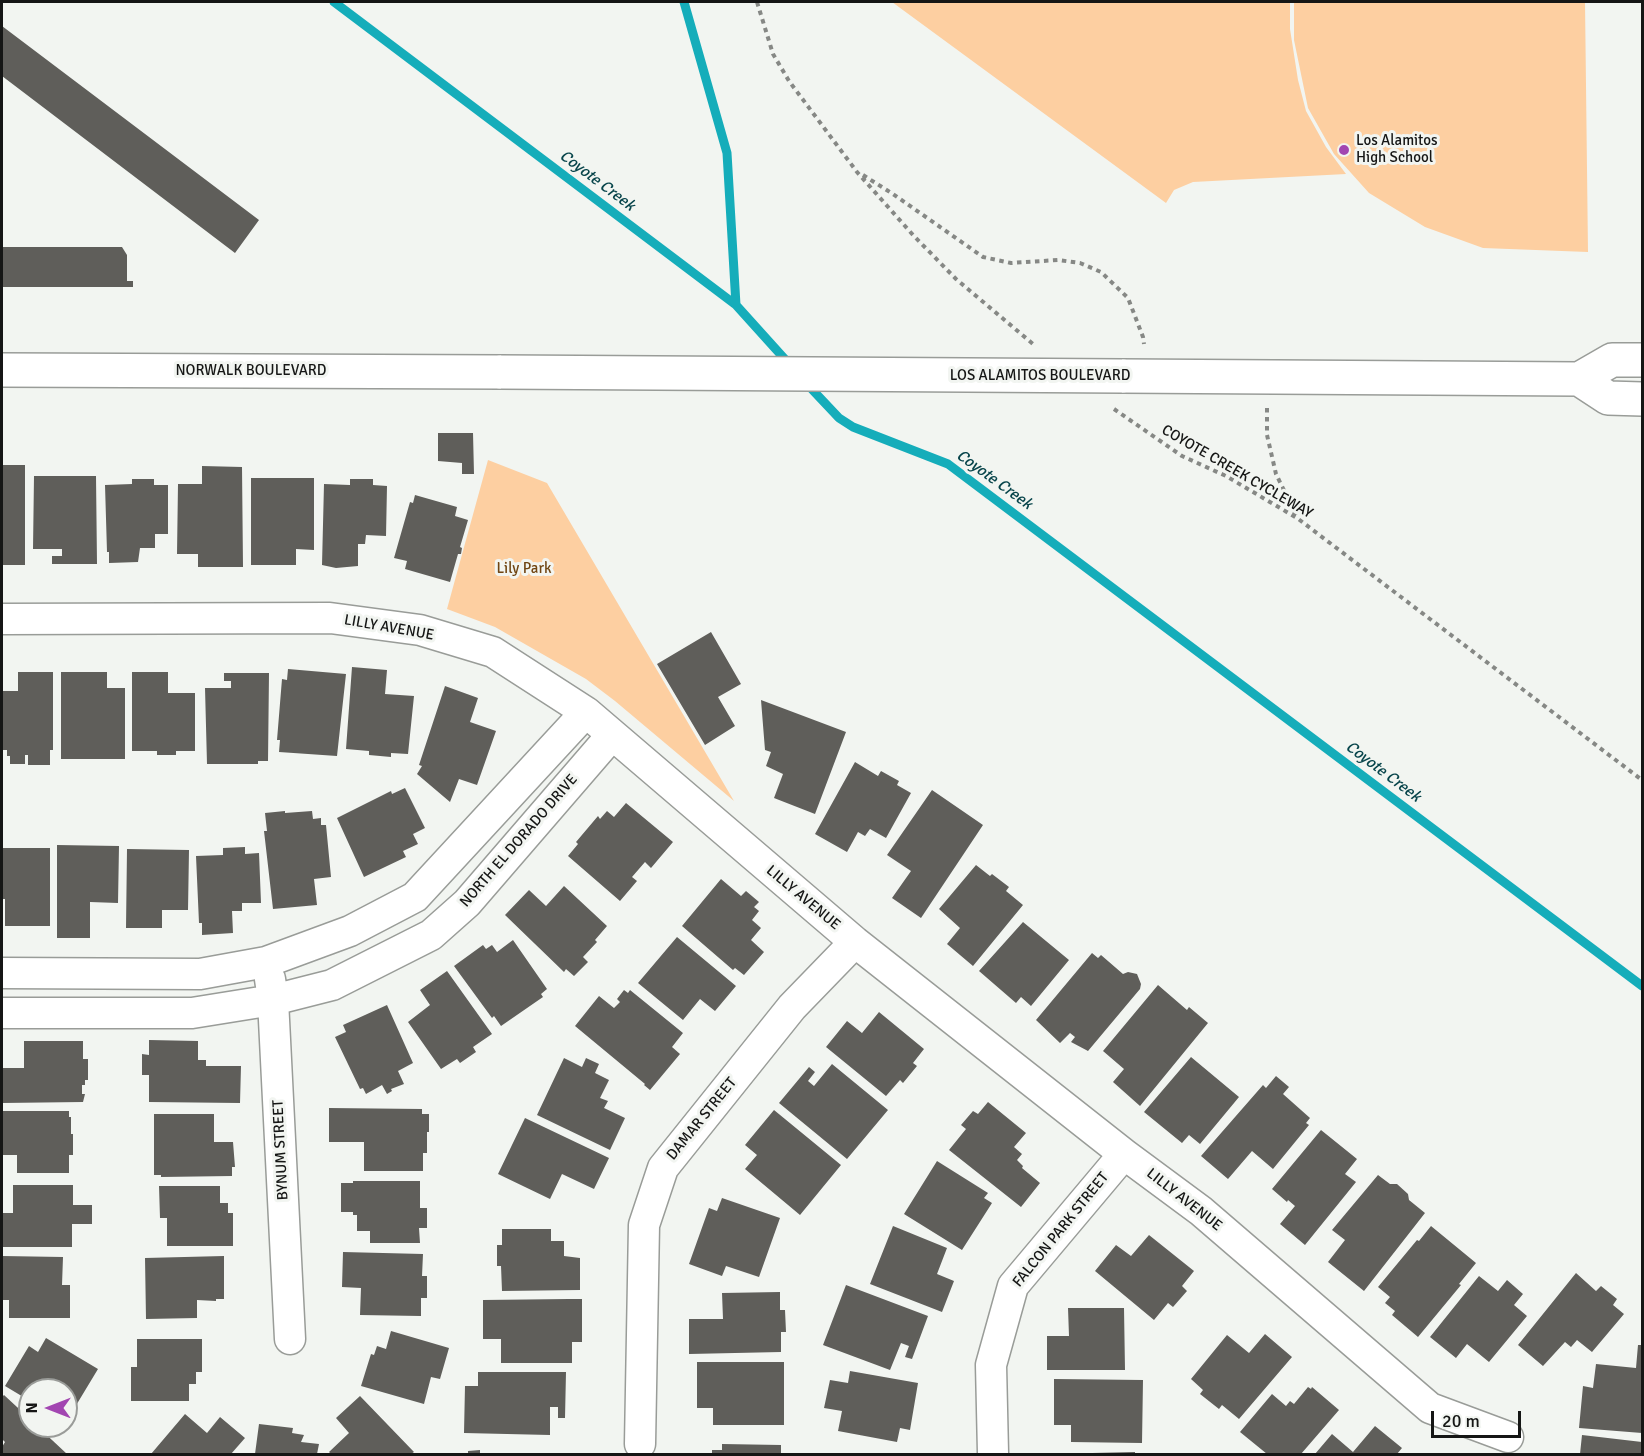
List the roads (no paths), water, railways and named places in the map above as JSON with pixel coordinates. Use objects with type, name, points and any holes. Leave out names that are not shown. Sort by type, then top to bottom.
[{"type":"main road","points":[[1642,360],[1612,360],[1579,379],[1608,398],[1642,399]]},
{"type":"main road","name":"NORWALK BOULEVARD","points":[[2,370],[501,372]]},
{"type":"main road","name":"LOS ALAMITOS BOULEVARD","points":[[501,372],[1579,379]]},
{"type":"street","name":"LILLY AVENUE","points":[[2,619],[330,618],[420,630],[493,652],[586,712],[855,942],[1124,1154],[1201,1211],[1430,1408],[1508,1437]]},
{"type":"street","points":[[2,973],[200,974],[266,962],[350,931],[415,897],[586,712]]},
{"type":"street","name":"NORTH EL DORADO DRIVE","points":[[2,1013],[192,1013],[273,1000],[332,985],[431,935],[467,903],[612,735]]},
{"type":"street","points":[[434,876],[467,903]]},
{"type":"street","name":"DAMAR STREET","points":[[640,1444],[644,1225],[663,1168],[792,1007],[855,942]]},
{"type":"street","name":"BYNUM STREET","points":[[266,962],[273,1000],[290,1339]]},
{"type":"street","name":"FALCON PARK STREET","points":[[993,1453],[991,1365],[1013,1286],[1124,1154]]},
{"type":"waterway","name":"Coyote Creek","points":[[334,2],[736,305],[791,366]]},
{"type":"waterway","points":[[684,2],[727,153],[736,305]]},
{"type":"waterway","name":"Coyote Creek","points":[[806,383],[839,418],[853,427],[948,464],[1642,986]]},
{"type":"place","name":"Los Alamitos High School","points":[[1344,150]]},
{"type":"park label","name":"Lily Park","points":[[524,569]]}]
